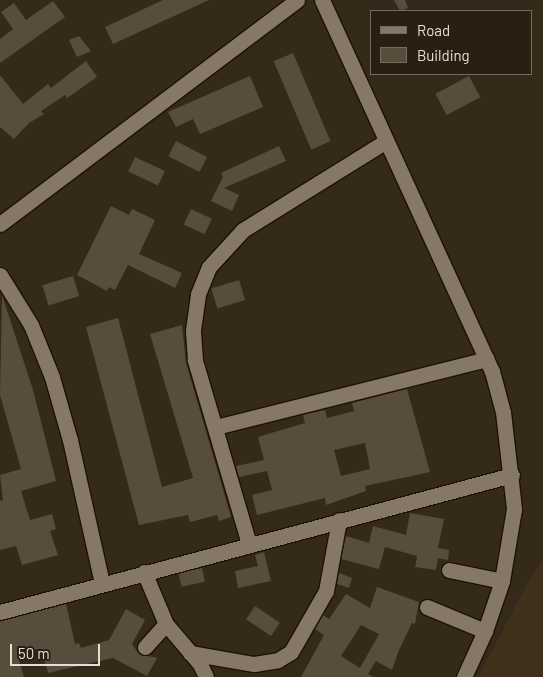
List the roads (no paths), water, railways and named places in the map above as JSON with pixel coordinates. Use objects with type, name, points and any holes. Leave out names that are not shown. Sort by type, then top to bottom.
[{"type":"street","points":[[0,224],[297,0]]},
{"type":"street","points":[[322,0],[487,360],[503,412],[512,474],[514,509],[502,581],[486,630],[464,677]]},
{"type":"street","points":[[249,544],[195,360],[193,330],[198,294],[209,267],[243,230],[386,141]]},
{"type":"street","points":[[0,275],[31,324],[52,377],[70,440],[102,583]]},
{"type":"street","points":[[216,427],[487,360]]},
{"type":"street","points":[[0,612],[512,474]]},
{"type":"street","points":[[190,653],[254,664],[278,660],[291,652],[326,591],[339,520]]},
{"type":"street","points":[[449,570],[502,581]]},
{"type":"street","points":[[144,572],[166,624],[190,653],[206,677]]},
{"type":"street","points":[[427,607],[486,630]]},
{"type":"street","points":[[145,647],[166,624]]}]
